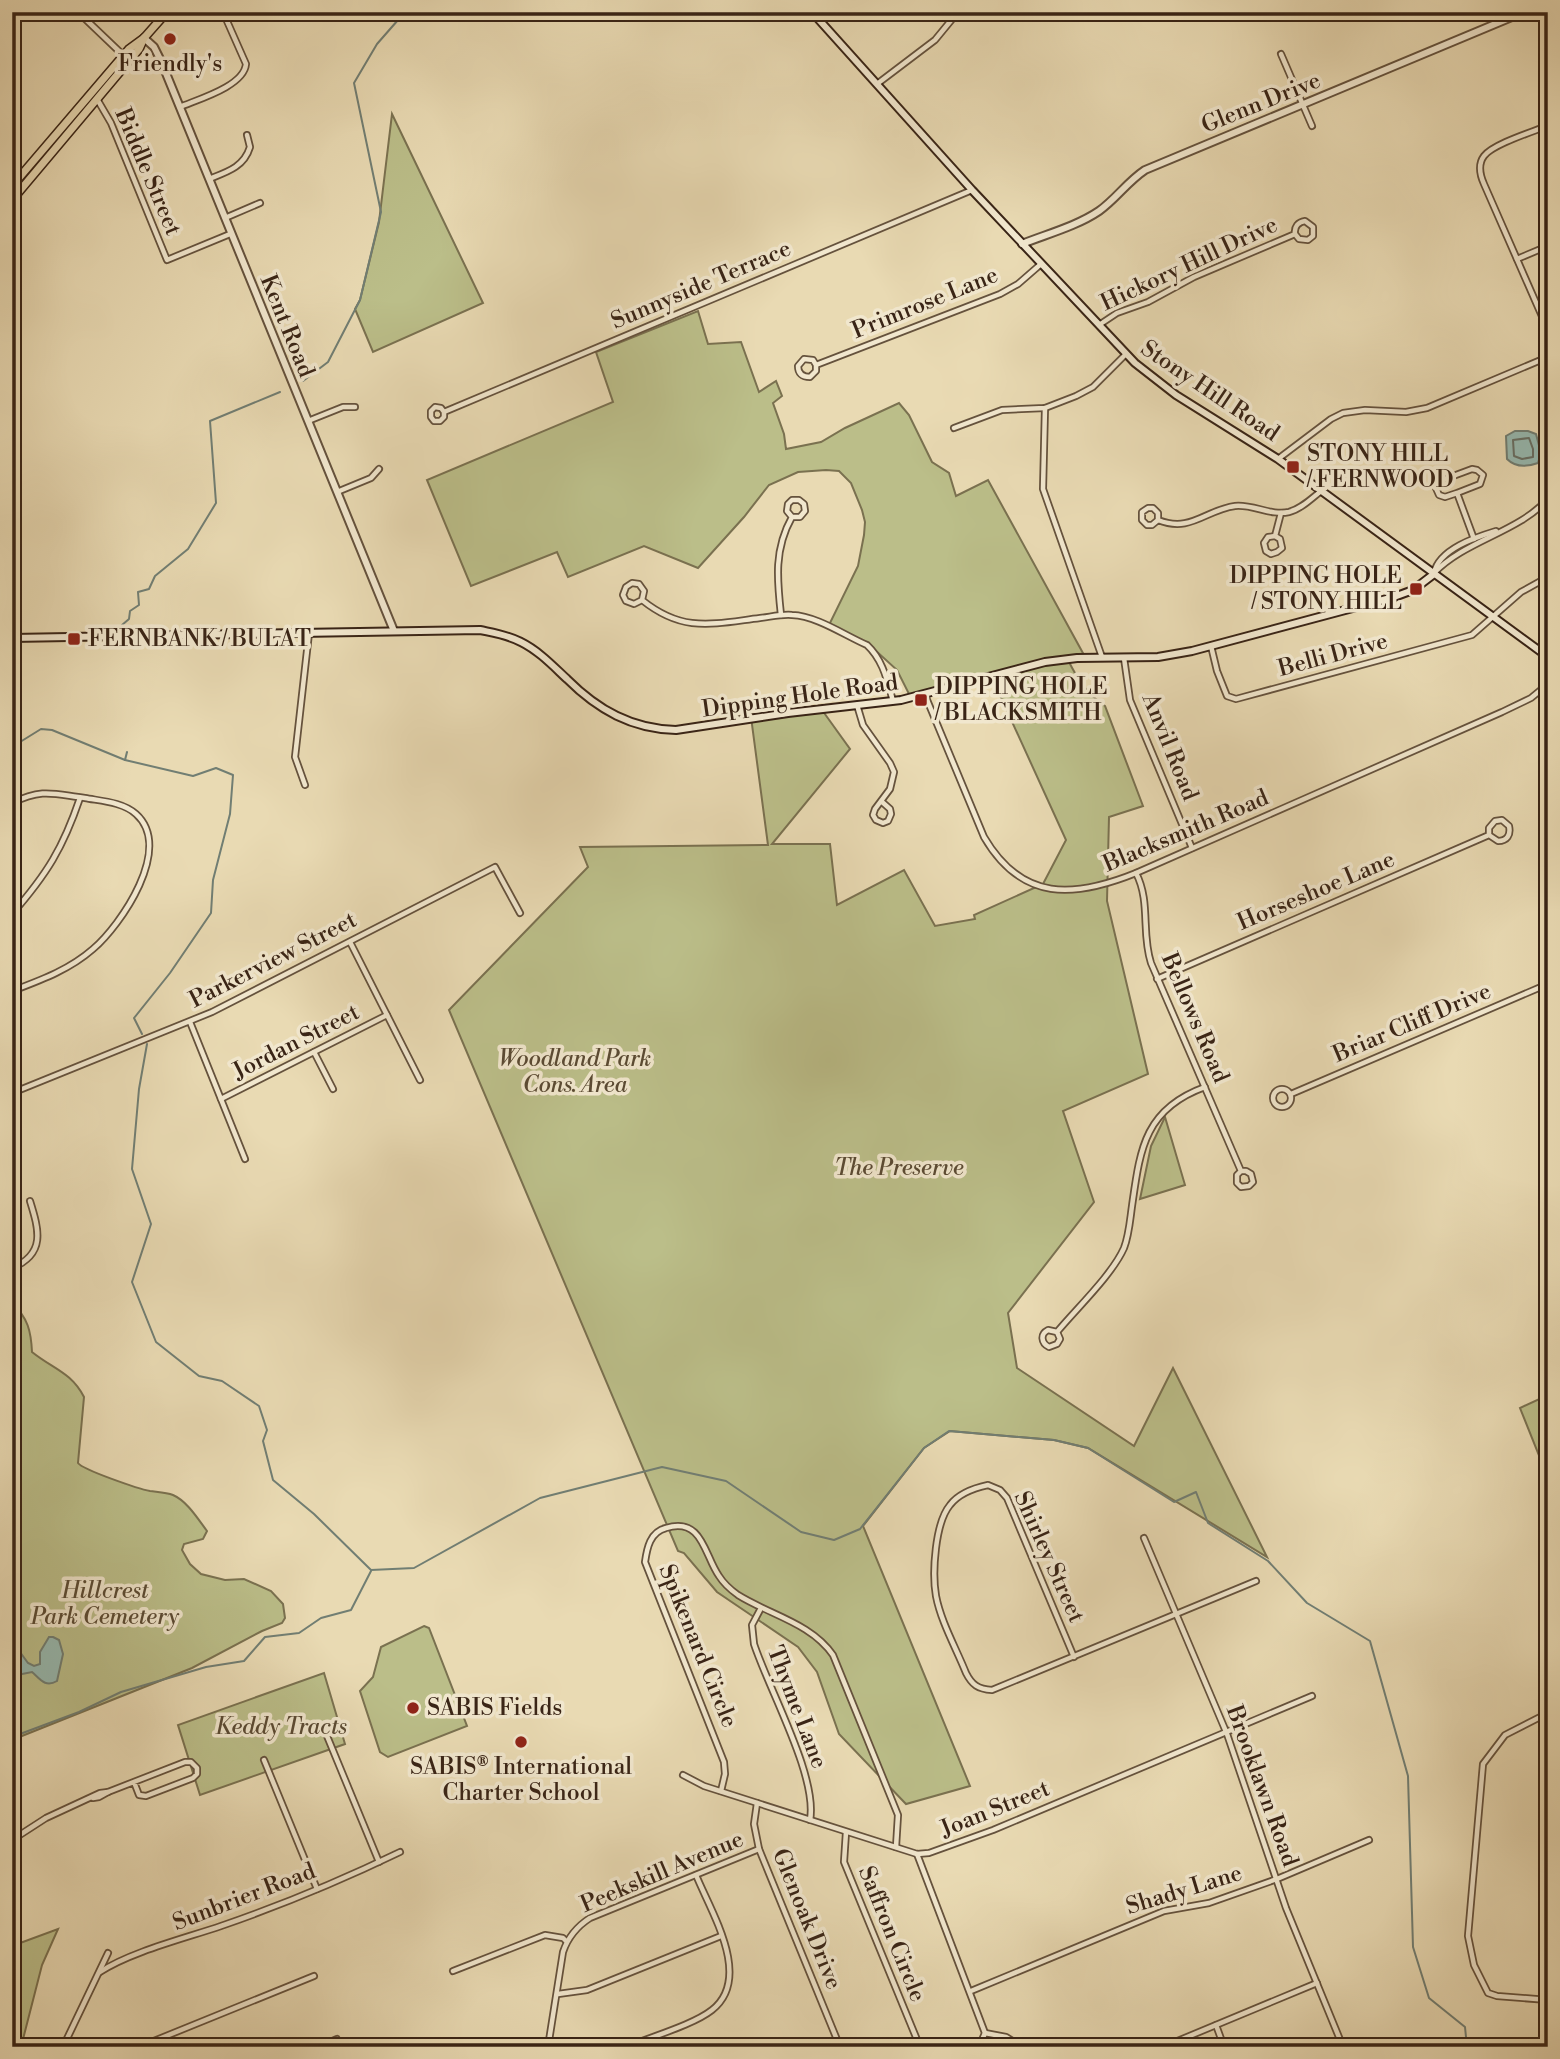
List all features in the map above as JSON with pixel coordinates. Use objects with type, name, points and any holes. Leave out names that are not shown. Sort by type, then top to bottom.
[{"type":"main road","name":"Stony Hill Road","points":[[812,12],[1125,355],[1155,380],[1278,459],[1548,657]]},
{"type":"main road","name":"Glenn Drive","points":[[1022,244],[1100,210],[1145,170],[1524,12]]},
{"type":"main road","points":[[12,186],[134,44],[144,37],[165,13]]},
{"type":"main road","points":[[12,200],[139,49],[144,37]]},
{"type":"main road","name":"Kent Road","points":[[144,37],[157,53],[394,631]]},
{"type":"main road","name":"Dipping Hole Road","points":[[12,638],[476,630],[520,641],[533,649],[580,692],[621,719],[659,730],[676,730],[893,701],[925,695],[1028,665],[1059,660],[1158,657],[1211,646],[1394,597],[1413,590],[1434,574]]},
{"type":"street","points":[[78,12],[124,56]]},
{"type":"street","points":[[179,107],[227,87],[246,71],[246,64],[223,12]]},
{"type":"street","points":[[877,84],[935,40],[957,12]]},
{"type":"street","points":[[1281,54],[1312,126]]},
{"type":"street","name":"Biddle Street","points":[[97,99],[111,123],[167,260],[230,234]]},
{"type":"street","points":[[1548,118],[1547,127],[1490,151],[1480,163],[1483,184],[1548,330]]},
{"type":"street","points":[[208,180],[243,162],[250,147],[247,135]]},
{"type":"street","name":"Sunnyside Terrace","points":[[444,412],[972,190]]},
{"type":"street","points":[[224,218],[260,203]]},
{"type":"street","name":"Hickory Hill Drive","points":[[1305,221],[1313,227],[1313,236],[1308,240],[1302,240],[1295,234],[1299,223],[1305,221]]},
{"type":"street","name":"Hickory Hill Drive","points":[[1098,326],[1117,313],[1148,302],[1186,281],[1295,234]]},
{"type":"street","points":[[1517,259],[1548,246]]},
{"type":"street","name":"Primrose Lane","points":[[817,365],[1000,294],[1041,264]]},
{"type":"street","points":[[954,428],[1002,410],[1045,408],[1085,392],[1125,355]]},
{"type":"street","points":[[1278,459],[1343,413],[1365,410],[1406,412],[1427,408],[1548,357]]},
{"type":"street","name":"Primrose Lane","points":[[804,359],[813,360],[817,365],[816,371],[810,377],[803,376],[798,369],[799,363],[804,359]]},
{"type":"street","points":[[307,422],[343,407],[355,407]]},
{"type":"street","points":[[1045,408],[1043,489],[1102,657]]},
{"type":"street","points":[[337,492],[371,478],[379,469]]},
{"type":"street","points":[[1472,470],[1483,475],[1480,484],[1457,493],[1445,497],[1439,495],[1435,486],[1437,482],[1472,470]]},
{"type":"street","points":[[1158,520],[1173,525],[1187,524],[1236,506],[1280,513],[1299,507],[1321,491]]},
{"type":"street","points":[[1457,493],[1474,539]]},
{"type":"street","points":[[1434,574],[1447,561],[1529,516],[1548,499]]},
{"type":"street","points":[[792,500],[799,500],[804,504],[805,512],[800,517],[792,517],[788,504],[792,500]]},
{"type":"street","points":[[1275,536],[1280,513]]},
{"type":"street","points":[[781,615],[777,561],[783,534],[792,517]]},
{"type":"street","points":[[1434,574],[1441,559],[1474,539],[1504,528]]},
{"type":"street","points":[[1275,536],[1280,539],[1282,548],[1276,553],[1269,553],[1264,542],[1268,537],[1275,536]]},
{"type":"street","points":[[1494,617],[1521,592],[1548,577]]},
{"type":"street","points":[[632,583],[641,585],[645,594],[642,600],[634,604],[626,601],[623,595],[626,587],[632,583]]},
{"type":"street","points":[[642,600],[667,617],[692,625],[781,615],[810,619],[867,645],[880,660],[893,701]]},
{"type":"street","name":"Belli Drive","points":[[1211,646],[1227,696],[1237,699],[1472,635],[1494,617]]},
{"type":"street","points":[[305,785],[295,757],[309,633]]},
{"type":"street","name":"Anvil Road","points":[[1124,658],[1130,700],[1192,848]]},
{"type":"street","name":"Blacksmith Road","points":[[925,695],[984,837],[993,852],[1013,871],[1037,885],[1067,891],[1107,885],[1136,873],[1502,712],[1531,698],[1548,684]]},
{"type":"street","points":[[857,705],[863,725],[890,762],[894,772],[893,782],[873,815],[883,823],[888,821],[891,814],[890,809],[881,802]]},
{"type":"street","points":[[12,803],[44,792],[110,803],[135,814],[143,823],[147,834],[148,853],[145,870],[117,925],[92,950],[63,971],[13,989]]},
{"type":"street","points":[[12,914],[48,869],[67,835],[80,798]]},
{"type":"street","name":"Horseshoe Lane","points":[[1495,821],[1505,821],[1509,827],[1510,834],[1505,840],[1494,840],[1489,835],[1490,825],[1495,821]]},
{"type":"street","name":"Horseshoe Lane","points":[[1157,979],[1489,835]]},
{"type":"street","name":"Parkerview Street","points":[[12,1093],[190,1022],[495,867],[520,913]]},
{"type":"street","name":"Bellows Road","points":[[1136,873],[1144,898],[1148,955],[1241,1171]]},
{"type":"street","points":[[350,942],[420,1080]]},
{"type":"street","name":"Briar Cliff Drive","points":[[1291,1094],[1548,985]]},
{"type":"street","name":"Jordan Street","points":[[221,1099],[387,1015]]},
{"type":"street","points":[[190,1022],[245,1159]]},
{"type":"street","points":[[314,1052],[333,1089]]},
{"type":"street","points":[[1057,1332],[1117,1261],[1124,1248],[1139,1158],[1152,1126],[1170,1105],[1205,1087]]},
{"type":"street","name":"Briar Cliff Drive","points":[[1285,1089],[1291,1094],[1290,1102],[1286,1106],[1280,1107],[1274,1102],[1273,1096],[1277,1090],[1285,1089]]},
{"type":"street","points":[[12,1268],[30,1256],[37,1243],[38,1229],[30,1201]]},
{"type":"street","name":"Shirley Street","points":[[1074,1657],[1007,1498],[1000,1490],[988,1485],[962,1495],[949,1505],[942,1521],[936,1549],[934,1581],[940,1610],[971,1682],[980,1689],[992,1690],[1074,1657],[1177,1615],[1256,1581]]},
{"type":"street","name":"Spikenard Circle","points":[[721,1791],[725,1774],[724,1762],[645,1562],[647,1547],[653,1536],[660,1529],[671,1526],[691,1529],[705,1545],[719,1577],[738,1595],[811,1633],[825,1644],[833,1655],[898,1815],[896,1847]]},
{"type":"street","name":"Brooklawn Road","points":[[1144,1538],[1226,1732],[1277,1879],[1343,2047]]},
{"type":"street","name":"Thyme Lane","points":[[761,1608],[752,1625],[754,1644],[806,1778],[812,1807],[810,1820]]},
{"type":"street","name":"Joan Street","points":[[683,1775],[704,1786],[917,1854],[940,1850],[993,1830],[1312,1696]]},
{"type":"street","points":[[1548,1713],[1506,1735],[1483,1764],[1468,1936],[1474,1965],[1488,1993],[1548,2000]]},
{"type":"street","points":[[327,1736],[379,1862]]},
{"type":"street","points":[[264,1760],[317,1889]]},
{"type":"street","points":[[12,1840],[46,1818],[108,1792],[188,1761],[194,1763],[197,1768],[197,1774],[193,1778],[146,1796],[138,1795],[134,1782]]},
{"type":"street","name":"Glenoak Drive","points":[[757,1803],[754,1824],[760,1849],[840,2047]]},
{"type":"street","name":"Saffron Circle","points":[[846,1832],[844,1862],[920,2047]]},
{"type":"street","name":"Shady Lane","points":[[971,1990],[1164,1910],[1209,1903],[1277,1879],[1369,1840]]},
{"type":"street","name":"Peekskill Avenue","points":[[548,2047],[558,1994],[562,1952],[580,1925],[590,1918],[760,1849]]},
{"type":"street","name":"Sunbrier Road","points":[[100,1972],[119,1962],[317,1889],[400,1852]]},
{"type":"street","points":[[917,1854],[971,1990],[985,2033],[979,2047]]},
{"type":"street","points":[[627,2047],[707,2013],[720,2001],[729,1987],[731,1976],[728,1958],[696,1875]]},
{"type":"street","points":[[453,1972],[545,1935],[567,1941]]},
{"type":"street","points":[[558,1994],[587,1990],[721,1936]]},
{"type":"street","points":[[63,2047],[108,1953]]},
{"type":"street","points":[[139,2047],[314,1976]]},
{"type":"street","points":[[1163,2047],[1317,1983]]},
{"type":"street","points":[[1216,2025],[1224,2047]]},
{"type":"street","points":[[985,2033],[1006,2037],[1022,2047]]},
{"type":"street","points":[[319,2047],[337,2039]]},
{"type":"green space","points":[[392,114],[483,303],[373,352],[355,309],[360,300],[379,222]]},
{"type":"green space","points":[[698,311],[708,344],[741,342],[759,392],[776,381],[782,396],[773,403],[784,434],[786,449],[821,442],[899,403],[909,415],[932,462],[949,473],[956,496],[988,480],[1084,655],[1068,660],[1083,686],[1105,706],[1143,806],[1109,817],[1107,901],[1148,1074],[1063,1111],[1094,1202],[1008,1313],[1017,1368],[1134,1446],[1173,1368],[1267,1557],[1088,1448],[1054,1440],[950,1431],[924,1448],[863,1526],[970,1786],[906,1804],[839,1734],[817,1672],[798,1647],[717,1592],[684,1553],[678,1551],[449,1010],[588,867],[580,847],[768,845],[751,717],[822,710],[850,749],[772,844],[830,844],[837,905],[904,870],[935,926],[975,919],[974,915],[1043,884],[1066,840],[993,680],[957,691],[911,698],[897,670],[874,649],[828,627],[858,566],[865,522],[851,483],[839,471],[798,472],[769,485],[698,568],[644,546],[568,577],[557,552],[471,586],[427,480],[613,402],[596,352]]},
{"type":"green space","points":[[1165,1117],[1185,1185],[1140,1199],[1151,1146]]},
{"type":"green space","name":"Hillcrest Park Cemetery","points":[[12,1303],[28,1325],[32,1352],[67,1376],[84,1397],[78,1463],[124,1483],[170,1494],[183,1501],[207,1531],[203,1539],[184,1544],[182,1550],[190,1564],[201,1574],[225,1580],[244,1579],[271,1591],[283,1604],[285,1618],[282,1623],[192,1668],[12,1740]]},
{"type":"green space","points":[[1548,1395],[1548,1478],[1520,1408]]},
{"type":"green space","name":"SABIS Fields","points":[[424,1626],[429,1628],[467,1726],[388,1757],[380,1752],[360,1691],[373,1677],[381,1647]]},
{"type":"green space","name":"Keddy Tracts","points":[[324,1673],[345,1744],[200,1795],[178,1725]]},
{"type":"green space","points":[[58,1929],[42,1965],[21,2047],[12,2047],[12,1946]]},
{"type":"water","points":[[1515,431],[1536,434],[1541,453],[1538,463],[1521,465],[1507,459],[1506,436]]},
{"type":"water","points":[[49,1637],[59,1640],[63,1654],[57,1681],[46,1683],[32,1672],[12,1676],[12,1641],[28,1663],[34,1666],[40,1664],[40,1652]]},
{"type":"waterway","points":[[303,381],[328,362],[360,300],[381,212],[354,83],[377,44],[405,12]]},
{"type":"waterway","points":[[122,625],[129,619],[130,611],[139,605],[138,592],[149,589],[155,576],[188,549],[216,503],[210,421],[280,392]]},
{"type":"waterway","points":[[12,747],[41,729],[52,730],[125,760],[193,776],[216,768],[233,775],[230,814],[213,880],[211,913],[170,973],[134,1018],[142,1034]]},
{"type":"waterway","points":[[125,760],[127,752]]},
{"type":"waterway","points":[[147,1044],[139,1089],[132,1169],[151,1224],[132,1282],[156,1342],[199,1376],[222,1381],[259,1406],[267,1430],[263,1441],[273,1480],[314,1514],[371,1570],[414,1568],[540,1498],[662,1467],[726,1481],[801,1532],[834,1540],[860,1529],[924,1448],[949,1431],[1054,1440],[1088,1448],[1174,1502],[1196,1492],[1208,1523],[1268,1561],[1307,1603],[1370,1641],[1408,1776],[1413,1947],[1429,1998],[1465,2027],[1467,2047]]},
{"type":"waterway","points":[[12,1737],[79,1712],[121,1692],[206,1667],[244,1661],[265,1637],[299,1633],[321,1618],[351,1610],[371,1571]]},
{"type":"place","name":"Friendly's","points":[[170,39]]},
{"type":"place","name":"STONY HILL / FERNWOOD","points":[[1293,467]]},
{"type":"place","name":"DIPPING HOLE / STONY HILL","points":[[1416,589]]},
{"type":"place","name":"FERNBANK / BULAT","points":[[74,639]]},
{"type":"place","name":"DIPPING HOLE / BLACKSMITH","points":[[921,700]]},
{"type":"place","name":"SABIS Fields","points":[[413,1708]]},
{"type":"place","name":"SABIS® International Charter School","points":[[521,1742]]},
{"type":"park label","name":"Woodland Park Cons. Area","points":[[575,1072]]},
{"type":"park label","name":"The Preserve","points":[[899,1168]]}]
